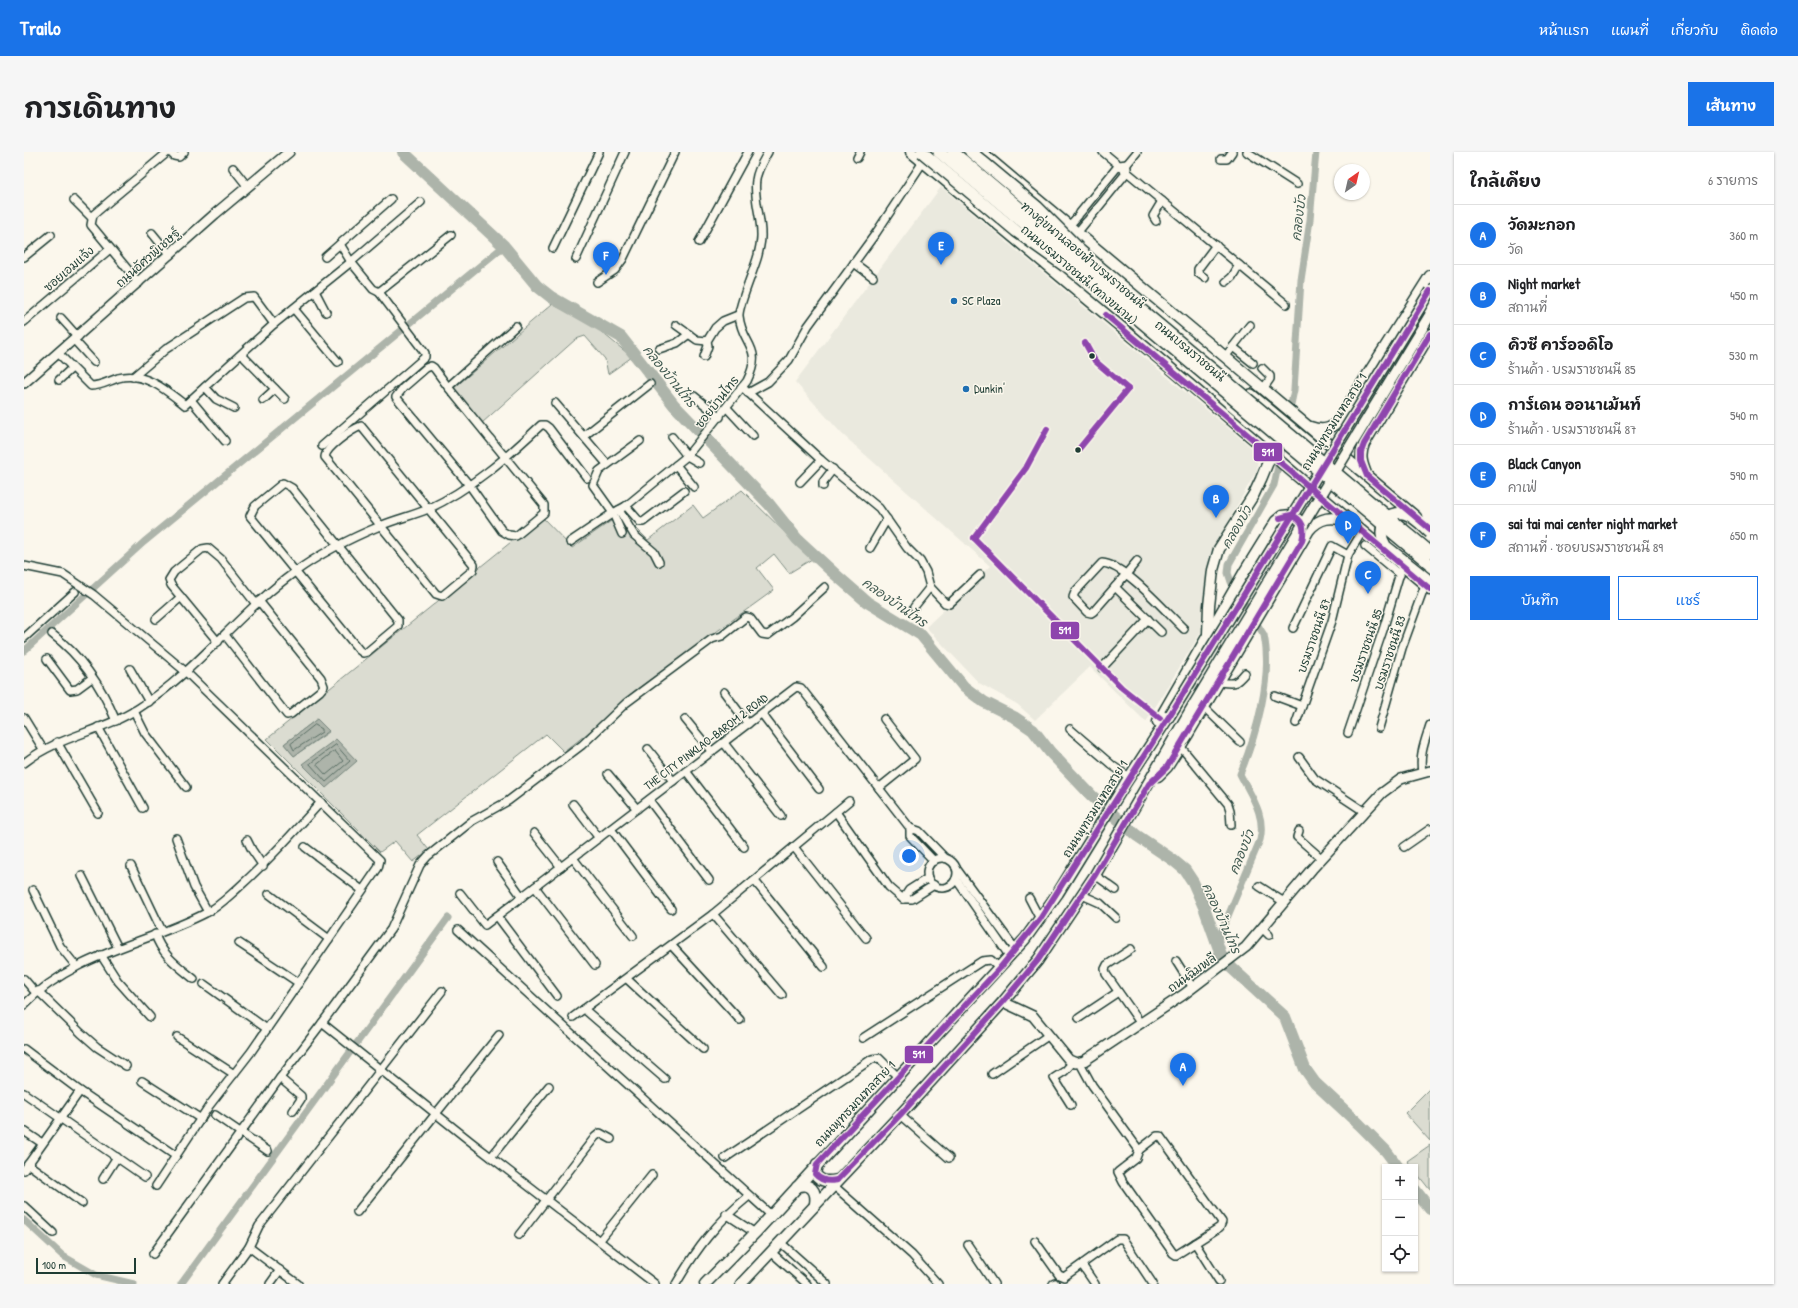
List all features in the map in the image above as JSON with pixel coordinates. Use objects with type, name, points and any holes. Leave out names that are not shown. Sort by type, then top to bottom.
[{"type":"main road","name":"ถนนบรมราชชนนี (ทางขนาน)","points":[[911,152],[923,157],[1277,458],[1362,532],[1401,570],[1428,585]]},
{"type":"main road","name":"ถนนบรมราชชนนี","points":[[933,152],[1430,570]]},
{"type":"main road","name":"ทางคู่ขนานลอยฟ้าบรมราชชนนี","points":[[939,152],[1430,552]]},
{"type":"main road","name":"ทางคู่ขนานลอยฟ้าบรมราชชนนี","points":[[953,152],[1131,308],[1430,564]]},
{"type":"main road","name":"ถนนบรมราชชนนี","points":[[960,152],[1430,544]]},
{"type":"main road","points":[[971,152],[1037,207],[1131,308]]},
{"type":"main road","points":[[981,152],[1430,529]]},
{"type":"main road","points":[[923,157],[1016,230],[1131,308]]},
{"type":"main road","name":"ถนนพุทธมณฑลสาย 1","points":[[1308,427],[1317,430],[1327,429],[1335,424],[1346,410],[1430,276]]},
{"type":"main road","name":"ถนนพุทธมณฑลสาย 1","points":[[705,1284],[755,1233],[817,1164],[1000,968],[1040,919],[1170,715],[1430,291]]},
{"type":"main road","points":[[741,1284],[815,1204],[900,1116],[1003,1002],[1038,960],[1095,875],[1193,706],[1430,315]]},
{"type":"main road","points":[[1367,476],[1361,461],[1361,452],[1373,429],[1430,334]]},
{"type":"main road","points":[[1346,410],[1343,430],[1352,440],[1361,441],[1367,437],[1373,429]]},
{"type":"main road","points":[[1208,636],[1209,606],[1213,570],[1219,549],[1254,494],[1268,462],[1266,449]]},
{"type":"main road","points":[[1428,585],[1386,546],[1382,540],[1381,528],[1387,518],[1392,515],[1405,514],[1413,518],[1430,533]]},
{"type":"main road","points":[[1129,778],[1139,755],[1245,571],[1276,521],[1282,516],[1291,515],[1303,522],[1305,528],[1302,541]]},
{"type":"main road","points":[[1149,784],[1167,766],[1180,746],[1260,610],[1313,525],[1324,519],[1336,517],[1349,521]]},
{"type":"main road","points":[[817,1164],[815,1174],[820,1180],[835,1183]]},
{"type":"main road","points":[[797,1187],[806,1185],[813,1189],[816,1196],[815,1204]]},
{"type":"street","points":[[139,282],[91,225],[92,218],[169,152],[178,157],[184,152]]},
{"type":"street","name":"ถนนอัศวพิเชษฐ์","points":[[24,384],[248,186],[279,156],[290,152]]},
{"type":"street","points":[[553,248],[599,152]]},
{"type":"street","points":[[576,259],[625,152]]},
{"type":"street","points":[[597,282],[615,270],[623,259],[675,152]]},
{"type":"street","points":[[699,242],[748,152]]},
{"type":"street","points":[[704,357],[708,346],[707,341],[715,328],[723,321],[738,315],[757,258],[761,237],[755,192],[756,179],[761,164],[768,152]]},
{"type":"street","points":[[1103,152],[1286,304]]},
{"type":"street","points":[[1073,230],[1087,221],[1127,172],[1128,164],[1137,152]]},
{"type":"street","points":[[1221,159],[1227,159],[1232,152]]},
{"type":"street","points":[[1247,152],[1297,184]]},
{"type":"street","points":[[748,393],[768,382],[785,365],[808,326],[854,263],[923,157]]},
{"type":"street","points":[[1073,230],[1079,214],[1119,165],[1128,164]]},
{"type":"street","points":[[233,168],[248,186]]},
{"type":"street","points":[[325,257],[391,199]]},
{"type":"street","points":[[74,200],[92,218]]},
{"type":"street","points":[[1156,221],[1153,216],[1162,201]]},
{"type":"street","points":[[58,354],[91,386],[101,385],[122,378],[133,377],[152,382],[184,405],[242,355],[274,324],[351,262],[421,202]]},
{"type":"street","points":[[152,233],[170,255]]},
{"type":"street","points":[[24,257],[51,235]]},
{"type":"street","points":[[379,292],[451,236]]},
{"type":"street","points":[[322,446],[425,357],[425,353],[379,292],[372,289],[351,262],[340,244]]},
{"type":"street","points":[[1205,278],[1198,273],[1198,269],[1216,245]]},
{"type":"street","name":"ซอยเอมแจ้ง","points":[[24,322],[110,249]]},
{"type":"street","points":[[854,263],[873,277]]},
{"type":"street","points":[[1226,282],[1232,277],[1239,265]]},
{"type":"street","points":[[315,291],[326,312]]},
{"type":"street","points":[[133,377],[166,349],[244,298],[254,297],[274,324]]},
{"type":"street","points":[[294,309],[338,362]]},
{"type":"street","name":"ซอยบ้านไทร","points":[[570,542],[616,511],[626,506],[676,466],[701,440],[742,388],[751,374],[754,358],[738,315]]},
{"type":"street","points":[[61,318],[94,362]]},
{"type":"street","points":[[676,325],[697,340],[707,341]]},
{"type":"street","points":[[1225,357],[1250,325]]},
{"type":"street","points":[[448,388],[516,326]]},
{"type":"street","points":[[659,349],[677,343],[689,334]]},
{"type":"street","points":[[1233,347],[1253,363]]},
{"type":"street","points":[[242,355],[285,399]]},
{"type":"street","points":[[431,366],[505,459],[546,509],[544,513],[516,536],[502,531],[470,486],[396,397],[403,388],[426,368],[431,366]]},
{"type":"street","points":[[59,380],[72,368]]},
{"type":"street","points":[[1262,368],[1270,376],[1270,380],[1263,389]]},
{"type":"street","points":[[584,436],[650,384]]},
{"type":"street","points":[[205,387],[216,399],[234,408]]},
{"type":"street","points":[[742,388],[821,460],[879,508],[907,548],[920,562],[926,572],[930,587],[945,603],[949,604],[980,575]]},
{"type":"street","points":[[263,400],[275,389]]},
{"type":"street","points":[[694,396],[720,417]]},
{"type":"street","points":[[191,400],[225,441]]},
{"type":"street","points":[[555,403],[607,464]]},
{"type":"street","points":[[726,408],[753,436]]},
{"type":"street","points":[[24,763],[44,749],[58,742],[116,720],[149,702],[186,672],[258,603],[295,571],[337,546],[380,526],[428,509],[470,486],[505,459],[541,425],[545,425],[587,478]]},
{"type":"street","points":[[361,426],[428,509],[474,565],[473,570],[442,596],[436,594],[325,457],[328,450],[349,432],[361,426]]},
{"type":"street","points":[[672,437],[687,456],[699,463]]},
{"type":"street","points":[[640,440],[599,471],[593,485],[616,511],[634,535],[654,552],[659,562]]},
{"type":"street","points":[[800,482],[821,460]]},
{"type":"street","points":[[676,466],[694,487]]},
{"type":"street","points":[[823,486],[822,482],[833,469]]},
{"type":"street","points":[[283,483],[292,488],[399,623],[396,629],[367,652],[363,653],[295,571],[250,516],[255,506],[283,483]]},
{"type":"street","points":[[626,506],[640,522],[643,522],[684,491]]},
{"type":"street","points":[[616,511],[622,534]]},
{"type":"street","points":[[870,548],[888,519]]},
{"type":"street","name":"บรมราชชนนี 87","points":[[1296,723],[1332,620],[1348,555],[1362,532]]},
{"type":"street","name":"บรมราชชนนี 87","points":[[1293,628],[1332,546],[1348,555]]},
{"type":"street","points":[[1365,546],[1401,570]]},
{"type":"street","points":[[218,642],[171,585],[169,580],[202,549],[208,548],[221,559],[322,678],[324,686],[320,691],[291,714],[287,715],[225,635]]},
{"type":"street","points":[[1137,561],[1126,573],[1091,613],[1087,612],[1073,597],[1074,592],[1102,563],[1109,563],[1126,573],[1184,629]]},
{"type":"street","points":[[24,566],[63,574],[94,595],[186,672],[380,860],[378,868],[299,984],[201,1119],[156,1186]]},
{"type":"street","name":"บรมราชชนนี 85","points":[[1348,733],[1384,627],[1401,570]]},
{"type":"street","name":"บรมราชชนนี 83","points":[[1378,728],[1402,648],[1428,585]]},
{"type":"street","points":[[1115,586],[1161,632]]},
{"type":"street","points":[[153,1254],[240,1132],[391,929],[415,873],[428,856],[472,822],[508,801],[582,745],[626,703],[712,639],[722,636],[746,616],[750,618],[762,634],[768,635],[792,617],[825,587]]},
{"type":"street","points":[[914,607],[930,587]]},
{"type":"street","points":[[24,638],[75,592]]},
{"type":"street","points":[[156,619],[181,597]]},
{"type":"street","points":[[1102,668],[1148,619]]},
{"type":"street","points":[[52,634],[80,659],[102,692],[116,720]]},
{"type":"street","points":[[46,659],[70,690],[77,689],[92,678]]},
{"type":"street","points":[[130,669],[149,702]]},
{"type":"street","points":[[1218,682],[1232,684],[1237,683],[1245,673]]},
{"type":"street","name":"THE CITY PINKLAO-BAROM 2 ROAD","points":[[460,893],[485,925],[796,687],[801,688],[910,828]]},
{"type":"street","points":[[724,692],[748,724]]},
{"type":"street","points":[[1275,696],[1302,706]]},
{"type":"street","points":[[1204,707],[1240,742]]},
{"type":"street","points":[[134,711],[145,733],[186,787]]},
{"type":"street","points":[[762,714],[819,788]]},
{"type":"street","points":[[685,719],[712,752]]},
{"type":"street","points":[[879,788],[915,759],[884,719]]},
{"type":"street","points":[[24,720],[44,749]]},
{"type":"street","points":[[1426,771],[1420,762],[1430,725]]},
{"type":"street","points":[[98,727],[142,808]]},
{"type":"street","points":[[1070,729],[1112,766],[1129,778]]},
{"type":"street","points":[[58,742],[98,813]]},
{"type":"street","points":[[724,743],[781,816]]},
{"type":"street","points":[[1180,746],[1228,804],[1231,825]]},
{"type":"street","points":[[648,749],[673,782]]},
{"type":"street","points":[[1299,757],[1315,779],[1365,812]]},
{"type":"street","name":"ถนนฉิมพลี","points":[[1076,1063],[1141,1024],[1193,988],[1246,947],[1321,858],[1382,793],[1401,779],[1426,771]]},
{"type":"street","points":[[686,772],[744,846]]},
{"type":"street","points":[[608,774],[637,809]]},
{"type":"street","points":[[649,800],[709,880]]},
{"type":"street","points":[[573,1018],[672,946],[713,914],[849,801]]},
{"type":"street","points":[[24,1005],[50,981],[76,966],[208,912],[263,866],[321,802]]},
{"type":"street","points":[[572,804],[599,838]]},
{"type":"street","points":[[836,812],[889,887],[903,899],[912,899],[934,885]]},
{"type":"street","points":[[934,861],[910,836],[910,828],[919,831],[945,858],[952,862],[1013,953]]},
{"type":"street","points":[[611,829],[671,909]]},
{"type":"street","points":[[1404,847],[1430,829]]},
{"type":"street","points":[[1299,831],[1297,837],[1321,858]]},
{"type":"street","points":[[534,833],[561,867]]},
{"type":"street","points":[[176,838],[194,887],[208,912]]},
{"type":"street","points":[[247,840],[263,866]]},
{"type":"street","points":[[305,847],[362,890]]},
{"type":"street","points":[[794,847],[866,938]]},
{"type":"street","points":[[573,858],[633,936]]},
{"type":"street","points":[[945,858],[934,861],[928,868],[928,878],[934,885],[945,888],[956,879]]},
{"type":"street","points":[[497,862],[522,897]]},
{"type":"street","points":[[131,866],[162,931]]},
{"type":"street","points":[[956,868],[956,879],[1013,953]]},
{"type":"street","points":[[1095,875],[1116,890]]},
{"type":"street","points":[[82,876],[118,948]]},
{"type":"street","points":[[903,899],[909,890],[928,878]]},
{"type":"street","points":[[754,880],[824,967]]},
{"type":"street","points":[[1259,886],[1284,902]]},
{"type":"street","points":[[535,887],[595,965]]},
{"type":"street","points":[[33,890],[60,946],[76,966]]},
{"type":"street","points":[[269,894],[329,939]]},
{"type":"street","points":[[1082,895],[1100,903],[1116,918]]},
{"type":"street","points":[[1029,898],[1040,919]]},
{"type":"street","points":[[713,914],[782,994]]},
{"type":"street","points":[[497,916],[557,996]]},
{"type":"street","points":[[1262,928],[1269,935]]},
{"type":"street","points":[[458,930],[771,1215]]},
{"type":"street","points":[[155,934],[158,943],[170,959],[194,979]]},
{"type":"street","points":[[239,943],[299,984]]},
{"type":"street","points":[[672,946],[740,1020]]},
{"type":"street","points":[[1131,949],[1107,965],[1105,969],[1118,992],[1141,1024]]},
{"type":"street","points":[[101,956],[117,980],[150,1017]]},
{"type":"street","points":[[863,1038],[982,961],[991,960],[1000,968]]},
{"type":"street","points":[[1176,961],[1193,988]]},
{"type":"street","points":[[24,979],[86,1038],[126,1066]]},
{"type":"street","points":[[627,979],[703,1050]]},
{"type":"street","points":[[204,984],[267,1029]]},
{"type":"street","points":[[222,1284],[249,1247],[259,1226],[442,991]]},
{"type":"street","points":[[1079,1018],[1118,992]]},
{"type":"street","points":[[1003,1002],[1033,1016],[1049,1035],[1064,1057],[1076,1063],[1139,1150]]},
{"type":"street","points":[[584,1009],[665,1079]]},
{"type":"street","points":[[322,1023],[436,1114],[655,1284]]},
{"type":"street","points":[[357,1212],[499,1035]]},
{"type":"street","points":[[992,1074],[1049,1035]]},
{"type":"street","points":[[177,1037],[234,1074]]},
{"type":"street","points":[[24,1048],[80,1091],[176,1156]]},
{"type":"street","points":[[725,1158],[872,1059],[879,1058],[898,1078]]},
{"type":"street","points":[[1071,1105],[1054,1078],[1076,1063]]},
{"type":"street","points":[[280,1078],[302,1096],[301,1100],[293,1111]]},
{"type":"street","points":[[142,1081],[201,1119]]},
{"type":"street","points":[[492,1157],[549,1086]]},
{"type":"street","points":[[80,1091],[60,1117],[26,1167],[82,1203]]},
{"type":"street","points":[[24,1093],[145,1177]]},
{"type":"street","points":[[215,1115],[268,1151]]},
{"type":"street","points":[[900,1116],[949,1158]]},
{"type":"street","points":[[24,1131],[42,1143]]},
{"type":"street","points":[[519,1234],[598,1134],[602,1133],[611,1139]]},
{"type":"street","points":[[1156,1136],[1160,1136],[1222,1222],[1220,1227],[1174,1254],[1119,1175],[1118,1172],[1136,1158],[1139,1150],[1156,1136]]},
{"type":"street","points":[[103,1179],[117,1157]]},
{"type":"street","points":[[600,1240],[652,1175]]},
{"type":"street","points":[[835,1183],[912,1255],[938,1284]]},
{"type":"street","points":[[676,1284],[692,1257],[726,1214],[749,1196]]},
{"type":"street","points":[[24,1206],[53,1233]]},
{"type":"street","points":[[726,1214],[755,1233]]},
{"type":"street","points":[[1035,1241],[1061,1277],[1068,1275],[1117,1239],[1123,1239],[1153,1284]]},
{"type":"street","points":[[780,1242],[827,1284]]},
{"type":"street","points":[[1195,1243],[1219,1281]]},
{"type":"street","points":[[968,1244],[994,1284]]},
{"type":"street","points":[[249,1247],[298,1284]]},
{"type":"street","points":[[771,1252],[807,1284]]},
{"type":"street","points":[[1082,1265],[1095,1284]]},
{"type":"street","points":[[270,1284],[280,1270]]},
{"type":"shaded area","points":[[941,187],[1258,453],[1257,470],[1210,554],[1201,632],[1146,722],[1090,667],[1035,720],[1017,704],[979,683],[926,627],[990,566],[842,434],[795,382]]},
{"type":"shaded area","points":[[552,304],[594,326],[632,357],[608,374],[605,359],[585,336],[576,339],[482,423],[454,388]]},
{"type":"shaded area","points":[[742,490],[812,559],[789,573],[774,554],[757,568],[774,590],[633,692],[594,728],[564,752],[546,734],[417,835],[429,850],[413,862],[395,841],[380,852],[267,739],[542,517],[572,548],[611,521],[633,525],[648,540],[693,505],[703,518]],"holes":[[[317,719],[329,732],[294,756],[284,744]]]},
{"type":"shaded area","points":[[1430,1088],[1430,1141],[1405,1113]]},
{"type":"shaded area","points":[[1430,1145],[1430,1190],[1418,1175],[1418,1164],[1410,1164],[1407,1161]]},
{"type":"water","points":[[317,719],[329,731],[294,756],[284,744]]},
{"type":"water","points":[[336,739],[357,761],[326,788],[302,764]]},
{"type":"waterway","name":"คลองบ้านไทร","points":[[403,152],[504,246],[537,286],[551,297],[621,337],[674,405],[769,504],[797,539],[836,575],[867,602],[921,635],[964,687],[984,702],[1014,717],[1033,730],[1050,752],[1092,796],[1136,835],[1185,870],[1193,882],[1204,907],[1223,960],[1285,1017],[1305,1069],[1315,1083],[1386,1151],[1396,1164]]},
{"type":"waterway","name":"คลองบัว","points":[[1286,428],[1294,390],[1301,280],[1310,220],[1316,152]]},
{"type":"waterway","points":[[24,651],[144,542],[504,246]]},
{"type":"waterway","name":"คลองบัว","points":[[1217,942],[1260,840],[1261,831],[1259,814],[1253,798],[1240,774],[1252,742],[1261,706],[1265,687],[1266,651],[1264,635],[1231,582],[1228,573],[1229,564],[1274,485],[1284,438]]},
{"type":"waterway","points":[[181,1284],[448,918]]},
{"type":"waterway","name":"คลองบ้านไทร","points":[[1418,1194],[1430,1209]]},
{"type":"waterway","points":[[24,1220],[63,1256],[96,1275],[134,1284]]},
{"type":"transit line","name":"511","points":[[837,1180],[825,1180],[817,1176],[815,1174],[817,1164],[1000,968],[1040,919],[1170,715],[1430,291]]},
{"type":"transit line","name":"511","points":[[1106,315],[1430,589]]},
{"type":"transit line","name":"511","points":[[1430,334],[1364,444],[1361,452],[1361,461],[1367,476],[1430,529]]},
{"type":"transit line","name":"511","points":[[1085,343],[1095,361],[1128,389]]},
{"type":"transit line","name":"511","points":[[1078,450],[1128,389]]},
{"type":"transit line","name":"511","points":[[974,538],[1026,468],[1047,429]]},
{"type":"transit line","name":"511","points":[[837,1180],[900,1115],[1003,1002],[1038,960],[1095,875],[1149,784],[1167,767],[1302,541],[1303,528],[1299,519],[1291,515],[1280,518]]},
{"type":"transit line","name":"511","points":[[974,538],[1122,688],[1160,718]]},
{"type":"place","name":"Black Canyon","points":[[941,265]]},
{"type":"place","name":"sai tai mai center night market","points":[[606,275]]},
{"type":"place","name":"SC Plaza","points":[[954,301]]},
{"type":"place","name":"Dunkin'","points":[[966,389]]},
{"type":"place","name":"Night market","points":[[1216,518]]},
{"type":"place","name":"การ์เดน ออนาเม้นท์","points":[[1348,544]]},
{"type":"place","name":"คิวซี คาร์ออดิโอ","points":[[1368,594]]},
{"type":"place","name":"วัดมะกอก","points":[[1183,1086]]}]
